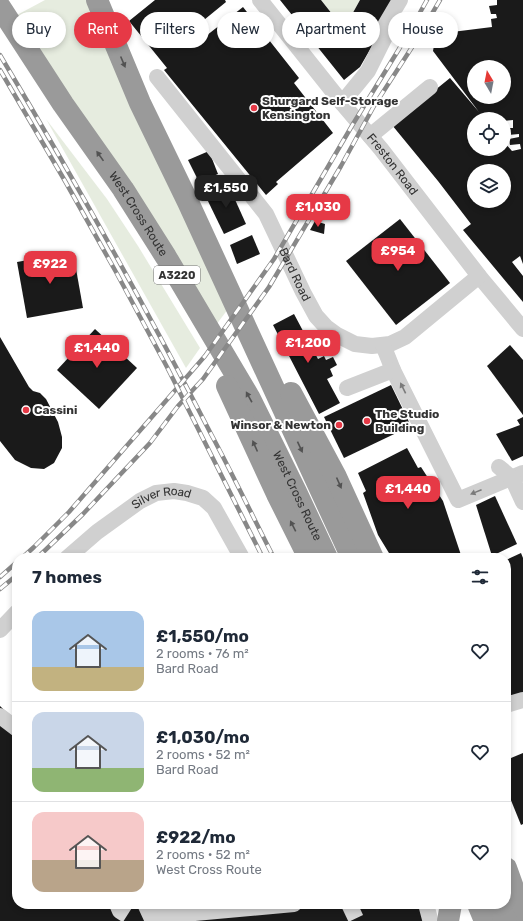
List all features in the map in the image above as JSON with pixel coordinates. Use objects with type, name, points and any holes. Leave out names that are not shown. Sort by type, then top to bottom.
[{"type":"highway","name":"West Cross Route","points":[[97,0],[140,103],[188,202],[350,553]]},
{"type":"highway","name":"West Cross Route","points":[[0,7],[63,104],[123,189],[166,257],[249,397],[325,553]]},
{"type":"highway","name":"A3220","points":[[188,202],[336,477],[370,553]]},
{"type":"highway","name":"A3220","points":[[166,257],[277,494],[306,553]]},
{"type":"highway","points":[[511,892],[516,915]]},
{"type":"highway","points":[[435,915],[444,909]]},
{"type":"highway","points":[[480,909],[485,921]]},
{"type":"highway","points":[[506,909],[516,915]]},
{"type":"street","name":"Freston Road","points":[[260,0],[370,136],[479,276],[523,329]]},
{"type":"street","points":[[342,103],[368,71],[387,32],[384,27],[400,0]]},
{"type":"street","name":"Bard Road","points":[[157,76],[266,214],[316,316],[337,335],[355,344],[372,346],[390,344],[405,337],[479,276]]},
{"type":"street","points":[[370,136],[430,87]]},
{"type":"street","points":[[383,345],[393,370],[458,500],[517,475]]},
{"type":"street","points":[[347,388],[393,370]]},
{"type":"street","points":[[499,467],[517,475]]},
{"type":"street","points":[[517,475],[523,502]]},
{"type":"street","name":"Silver Road","points":[[73,553],[97,532],[140,501],[156,493],[174,492],[187,493],[203,498],[214,508],[238,553]]},
{"type":"street","points":[[0,630],[12,617]]},
{"type":"street","points":[[511,704],[523,700]]},
{"type":"street","points":[[0,716],[12,725]]},
{"type":"street","points":[[147,909],[151,917],[239,909]]},
{"type":"shaded area","points":[[45,0],[88,0],[93,12],[74,12],[74,48],[110,48],[228,309],[216,325],[38,48],[66,48],[66,12],[23,12]]},
{"type":"shaded area","points":[[321,0],[360,0],[353,12],[330,12]]},
{"type":"shaded area","points":[[46,119],[107,199],[138,246],[200,348],[186,368]]},
{"type":"building","name":"Shurgard Self-Storage Kensington","points":[[155,0],[225,0],[226,2],[209,16],[209,12],[140,12]]},
{"type":"building","points":[[280,0],[321,0],[330,12],[290,12]]},
{"type":"building","points":[[360,0],[392,0],[380,21],[380,12],[353,12]]},
{"type":"building","points":[[497,0],[523,0],[523,264],[520,256],[512,262],[523,276],[523,302],[463,230],[471,224],[392,125],[450,78],[467,98],[467,104],[472,104],[479,112],[473,104],[511,104],[511,60],[467,60],[467,96],[433,51],[434,48],[458,48],[458,31],[492,27],[491,19],[497,18],[496,14],[491,14],[489,6],[497,5]]},
{"type":"building","name":"Shurgard Self-Storage Kensington","points":[[243,7],[247,12],[237,12]]},
{"type":"building","name":"Shurgard Self-Storage Kensington","points":[[140,12],[140,35],[132,25],[132,19]]},
{"type":"building","name":"Shurgard Self-Storage Kensington","points":[[217,27],[217,48],[274,48],[274,46],[299,78],[294,83],[333,133],[276,182],[278,184],[266,195],[164,70],[167,68],[151,48],[209,48],[209,34]]},
{"type":"building","points":[[318,48],[371,48],[360,67],[344,80]]},
{"type":"building","points":[[209,151],[218,174],[199,182],[188,160]]},
{"type":"building","points":[[228,184],[246,224],[224,234],[205,195]]},
{"type":"building","points":[[400,219],[450,283],[396,325],[346,261]]},
{"type":"building","points":[[315,221],[325,224],[324,234],[310,230]]},
{"type":"building","points":[[252,235],[260,254],[237,264],[230,245]]},
{"type":"building","points":[[73,252],[83,308],[27,318],[17,262]]},
{"type":"building","points":[[294,314],[318,359],[324,356],[326,360],[333,357],[337,365],[330,369],[333,376],[327,379],[340,403],[319,414],[273,325]]},
{"type":"building","points":[[95,329],[137,368],[99,409],[57,370]]},
{"type":"building","name":"Cassini","points":[[0,337],[29,387],[33,391],[40,393],[46,399],[58,422],[62,437],[62,448],[54,463],[44,469],[31,468],[15,460],[0,441]]},
{"type":"building","points":[[510,345],[523,360],[523,415],[487,366]]},
{"type":"building","name":"The Studio Building","points":[[391,385],[411,426],[344,458],[324,417]]},
{"type":"building","points":[[523,417],[523,456],[512,461],[496,434],[520,425],[517,420]]},
{"type":"building","points":[[407,448],[418,468],[421,467],[443,501],[460,553],[389,553],[378,535],[363,493],[366,491],[358,473]]},
{"type":"building","points":[[495,496],[517,544],[498,553],[491,553],[476,505]]},
{"type":"building","points":[[521,553],[523,558],[523,693],[511,699],[511,558]]},
{"type":"building","points":[[0,706],[12,717],[12,909],[434,909],[429,921],[0,921]]},
{"type":"building","points":[[523,753],[523,824],[521,825],[511,800],[511,758]]},
{"type":"tunnel","points":[[119,909],[131,918],[132,921]]},
{"type":"tunnel","points":[[351,909],[357,921]]},
{"type":"railway","points":[[27,553],[69,512],[205,356],[274,259],[427,0]]},
{"type":"railway","points":[[42,553],[83,514],[150,443],[178,406],[203,379],[269,287],[341,166],[374,106],[416,41],[440,0]]},
{"type":"railway","points":[[0,55],[55,148],[135,290],[219,449],[271,553]]},
{"type":"railway","points":[[0,70],[116,272],[167,367],[260,553]]},
{"type":"railway","points":[[0,577],[12,566]]},
{"type":"railway","points":[[0,589],[12,579]]},
{"type":"place","name":"Shurgard Self-Storage Kensington","points":[[254,108]]},
{"type":"place","name":"Cassini","points":[[26,410]]},
{"type":"place","name":"The Studio Building","points":[[367,421]]},
{"type":"place","name":"Winsor & Newton","points":[[339,425]]}]
